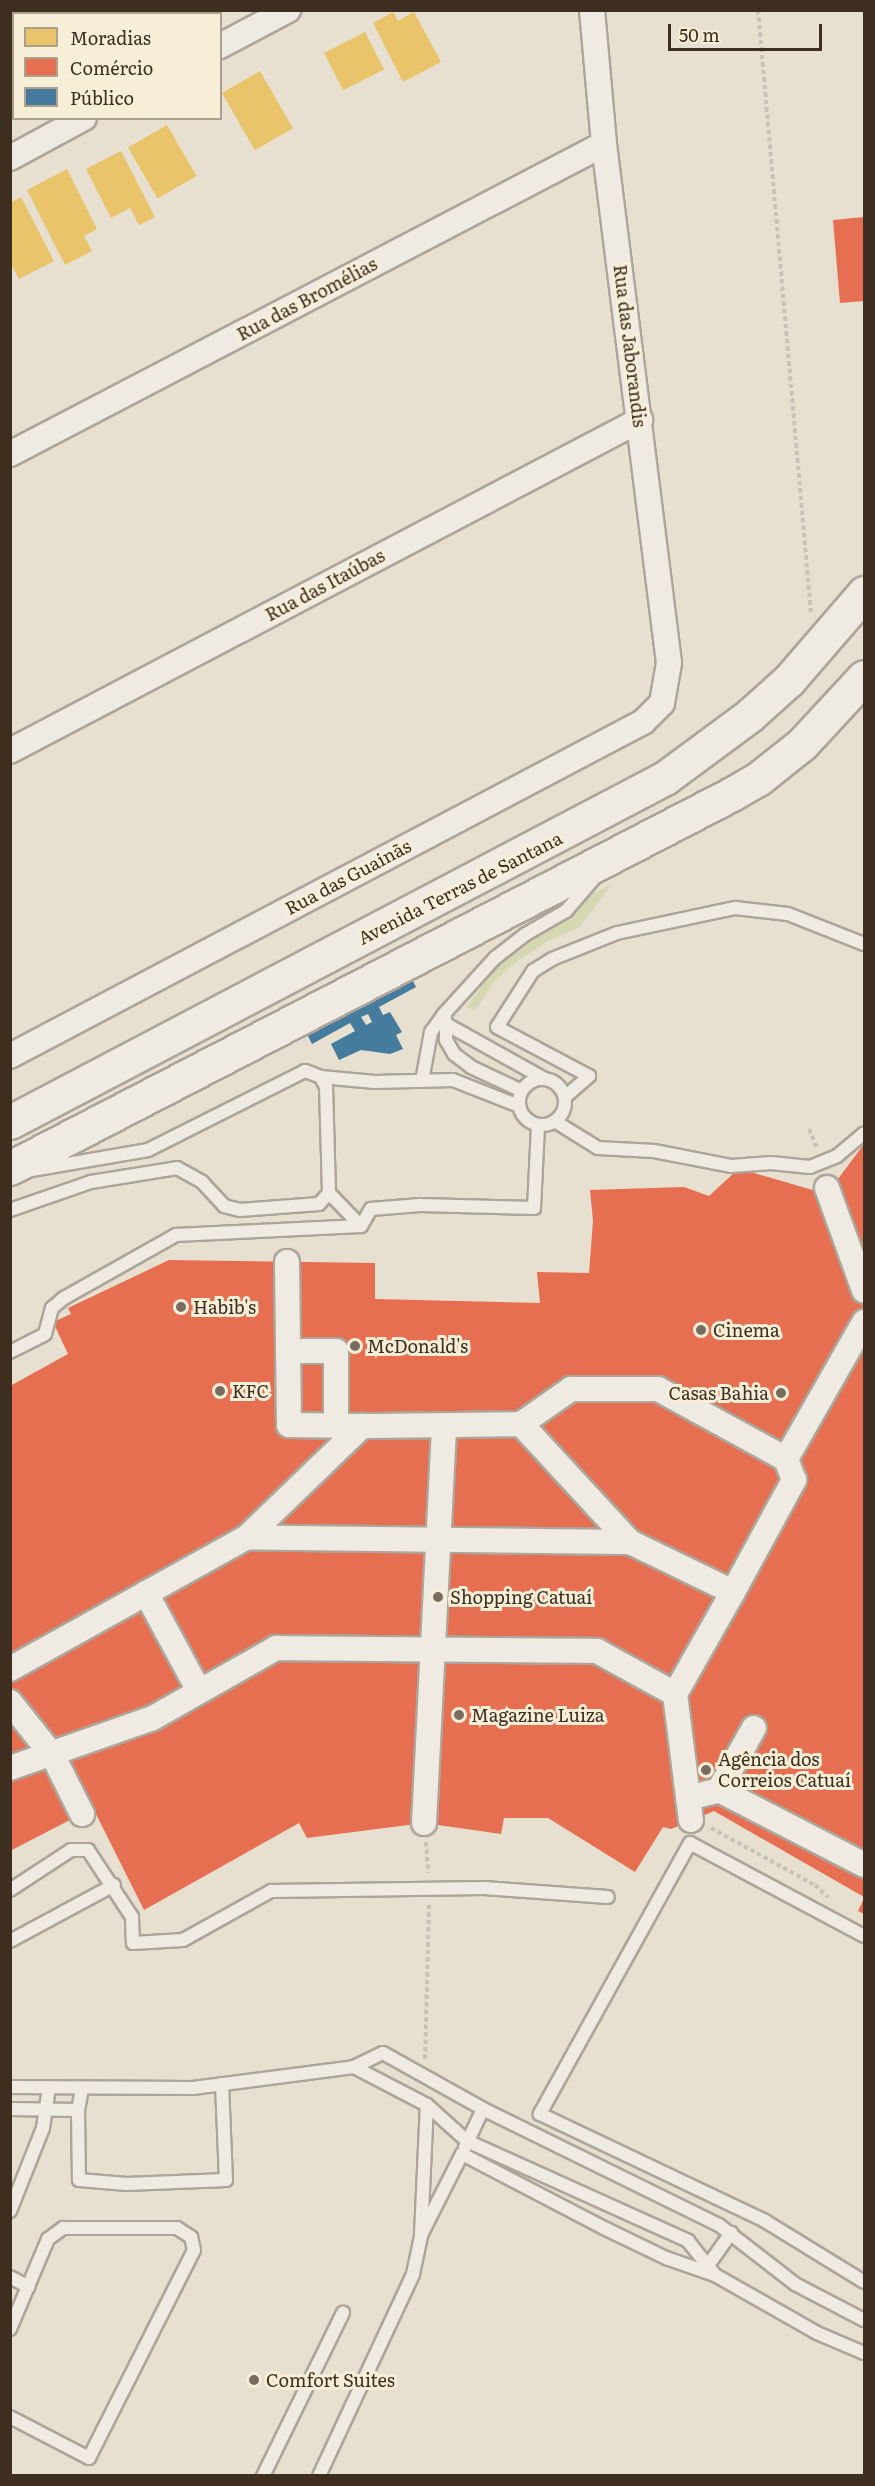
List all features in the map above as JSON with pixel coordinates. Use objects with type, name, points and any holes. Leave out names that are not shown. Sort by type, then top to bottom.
[{"type":"street","points":[[222,45],[288,10]]},
{"type":"street","name":"Rua das Jaborandis","points":[[592,10],[604,144],[669,663],[667,681]]},
{"type":"street","points":[[10,158],[80,120]]},
{"type":"street","name":"Rua das Bromélias","points":[[10,454],[604,144]]},
{"type":"street","name":"Rua das Itaúbas","points":[[10,751],[640,420]]},
{"type":"street","name":"Avenida Terras de Santana","points":[[10,1122],[641,793],[750,715],[815,653],[864,593]]},
{"type":"street","points":[[10,1168],[758,779],[802,744],[864,677]]},
{"type":"street","name":"Rua das Guainãs","points":[[10,1056],[643,722],[662,703],[667,681]]},
{"type":"street","points":[[827,1188],[864,1290]]},
{"type":"street","points":[[287,1262],[289,1425],[521,1424],[571,1389],[658,1389],[786,1459],[794,1480],[675,1694],[689,1809],[719,1790],[754,1728]]},
{"type":"street","points":[[786,1459],[864,1322]]},
{"type":"street","points":[[289,1351],[336,1351],[336,1425]]},
{"type":"street","points":[[521,1424],[630,1542],[733,1592]]},
{"type":"street","points":[[10,1669],[247,1537],[362,1426]]},
{"type":"street","points":[[424,1823],[435,1650],[444,1426]]},
{"type":"street","points":[[247,1537],[630,1542]]},
{"type":"street","points":[[146,1593],[199,1692]]},
{"type":"street","points":[[10,1768],[52,1756],[153,1718],[276,1648],[597,1651],[675,1694]]},
{"type":"street","points":[[10,1702],[52,1756],[82,1814]]},
{"type":"street","points":[[719,1790],[864,1865]]},
{"type":"lane","points":[[422,1081],[431,1032],[445,1019],[495,958],[573,904],[610,857]]},
{"type":"lane","points":[[565,1097],[589,1077],[496,1028],[533,971],[552,959],[617,933],[735,908],[788,914],[864,944]]},
{"type":"lane","points":[[445,1019],[558,1085],[565,1097],[564,1111],[556,1122],[538,1126],[523,1117],[519,1106],[522,1090],[532,1081],[545,1079]]},
{"type":"lane","points":[[445,1019],[446,1040],[454,1054],[471,1067],[522,1090]]},
{"type":"lane","points":[[10,1173],[148,1150],[304,1071],[321,1077],[461,1082],[519,1106]]},
{"type":"lane","points":[[321,1077],[327,1096],[329,1193],[361,1226]]},
{"type":"lane","points":[[556,1122],[598,1148],[654,1151],[731,1166],[771,1163],[797,1169],[837,1156],[864,1133]]},
{"type":"lane","points":[[361,1226],[371,1209],[420,1205],[534,1208],[538,1126]]},
{"type":"lane","points":[[10,1210],[91,1182],[177,1168],[187,1171],[224,1206],[240,1210],[314,1205],[329,1193]]},
{"type":"lane","points":[[10,1352],[45,1334],[52,1308],[64,1298],[176,1235],[361,1226]]},
{"type":"lane","points":[[864,1936],[690,1843],[540,2114],[765,2221],[864,2282]]},
{"type":"lane","points":[[10,1890],[71,1850],[88,1850],[114,1886],[132,1917],[133,1943],[183,1940],[272,1891],[484,1888],[608,1897]]},
{"type":"lane","points":[[11,1940],[114,1886]]},
{"type":"lane","points":[[10,2087],[82,2088],[222,2084],[354,2067],[383,2053],[425,2073],[483,2109],[731,2233],[795,2284],[864,2320]]},
{"type":"lane","points":[[354,2067],[427,2105],[467,2141],[688,2241],[709,2271]]},
{"type":"lane","points":[[82,2088],[78,2110],[79,2180],[127,2184],[226,2180],[222,2084]]},
{"type":"lane","points":[[10,2211],[43,2128],[49,2088]]},
{"type":"lane","points":[[319,2475],[414,2274],[421,2235],[427,2105]]},
{"type":"lane","points":[[10,2109],[45,2107],[78,2110]]},
{"type":"lane","points":[[421,2235],[483,2109]]},
{"type":"lane","points":[[462,2154],[606,2229],[709,2271],[817,2333],[864,2353]]},
{"type":"lane","points":[[10,2329],[48,2239],[63,2228],[177,2228],[191,2237],[194,2250],[89,2458],[10,2416]]},
{"type":"lane","points":[[709,2271],[731,2233]]},
{"type":"lane","points":[[10,2277],[29,2287]]},
{"type":"lane","points":[[263,2475],[343,2313]]},
{"type":"path","points":[[758,10],[815,653]]},
{"type":"path","points":[[689,1809],[693,1825],[702,1824],[815,1885],[832,1901]]},
{"type":"path","points":[[424,1823],[429,1890],[425,2073]]},
{"type":"green space","points":[[612,884],[580,927],[548,941],[515,963],[494,982],[475,1011],[466,1007],[493,972],[521,946],[573,913],[592,894]]},
{"type":"building: Moradias","points":[[138,10],[139,12],[124,12]]},
{"type":"building: Moradias","points":[[148,10],[200,10],[200,12],[148,12]]},
{"type":"building: Moradias","points":[[393,12],[398,21],[414,12],[441,62],[403,82],[373,23]]},
{"type":"building: Moradias","points":[[365,32],[384,69],[343,90],[324,53]]},
{"type":"building: Moradias","points":[[10,50],[12,53],[12,105],[10,102]]},
{"type":"building: Moradias","points":[[260,71],[293,128],[255,150],[222,93]]},
{"type":"building: Moradias","points":[[167,125],[196,176],[158,199],[128,148]]},
{"type":"building: Moradias","points":[[121,151],[155,217],[139,225],[130,208],[111,218],[86,169]]},
{"type":"building: Moradias","points":[[67,169],[97,229],[84,236],[92,251],[65,265],[27,190]]},
{"type":"building: Moradias","points":[[21,197],[54,261],[19,279],[10,262],[10,203]]},
{"type":"building: Comércio","points":[[864,217],[864,301],[840,303],[833,220]]},
{"type":"building: Comércio","name":"Shopping Catuaí","points":[[864,1144],[864,1897],[714,1811],[671,1829],[663,1827],[635,1872],[548,1818],[504,1818],[501,1834],[424,1823],[307,1838],[299,1823],[144,1910],[93,1808],[10,1851],[10,1386],[68,1354],[53,1322],[71,1314],[68,1308],[169,1260],[375,1263],[375,1299],[540,1303],[537,1272],[589,1273],[593,1221],[590,1190],[684,1187],[709,1196],[735,1172],[747,1171],[816,1191],[835,1183]]},
{"type":"building: Comércio","points":[[864,1898],[864,1914],[858,1911]]},
{"type":"building: Público","points":[[411,977],[416,987],[379,1007],[383,1015],[390,1012],[402,1032],[396,1035],[403,1049],[390,1054],[361,1050],[339,1060],[331,1044],[355,1031],[350,1023],[312,1044],[307,1034]],"holes":[[[368,1014],[372,1022],[366,1025],[361,1017]]]},
{"type":"place","name":"Habib's","points":[[181,1307]]},
{"type":"place","name":"Cinema","points":[[701,1330]]},
{"type":"place","name":"McDonald's","points":[[355,1346]]},
{"type":"place","name":"KFC","points":[[220,1391]]},
{"type":"place","name":"Casas Bahia","points":[[781,1393]]},
{"type":"place","name":"Shopping Catuaí","points":[[438,1597]]},
{"type":"place","name":"Magazine Luiza","points":[[459,1715]]},
{"type":"place","name":"Agência dos Correios Catuaí","points":[[706,1770]]},
{"type":"place","name":"Comfort Suites","points":[[254,2380]]}]
